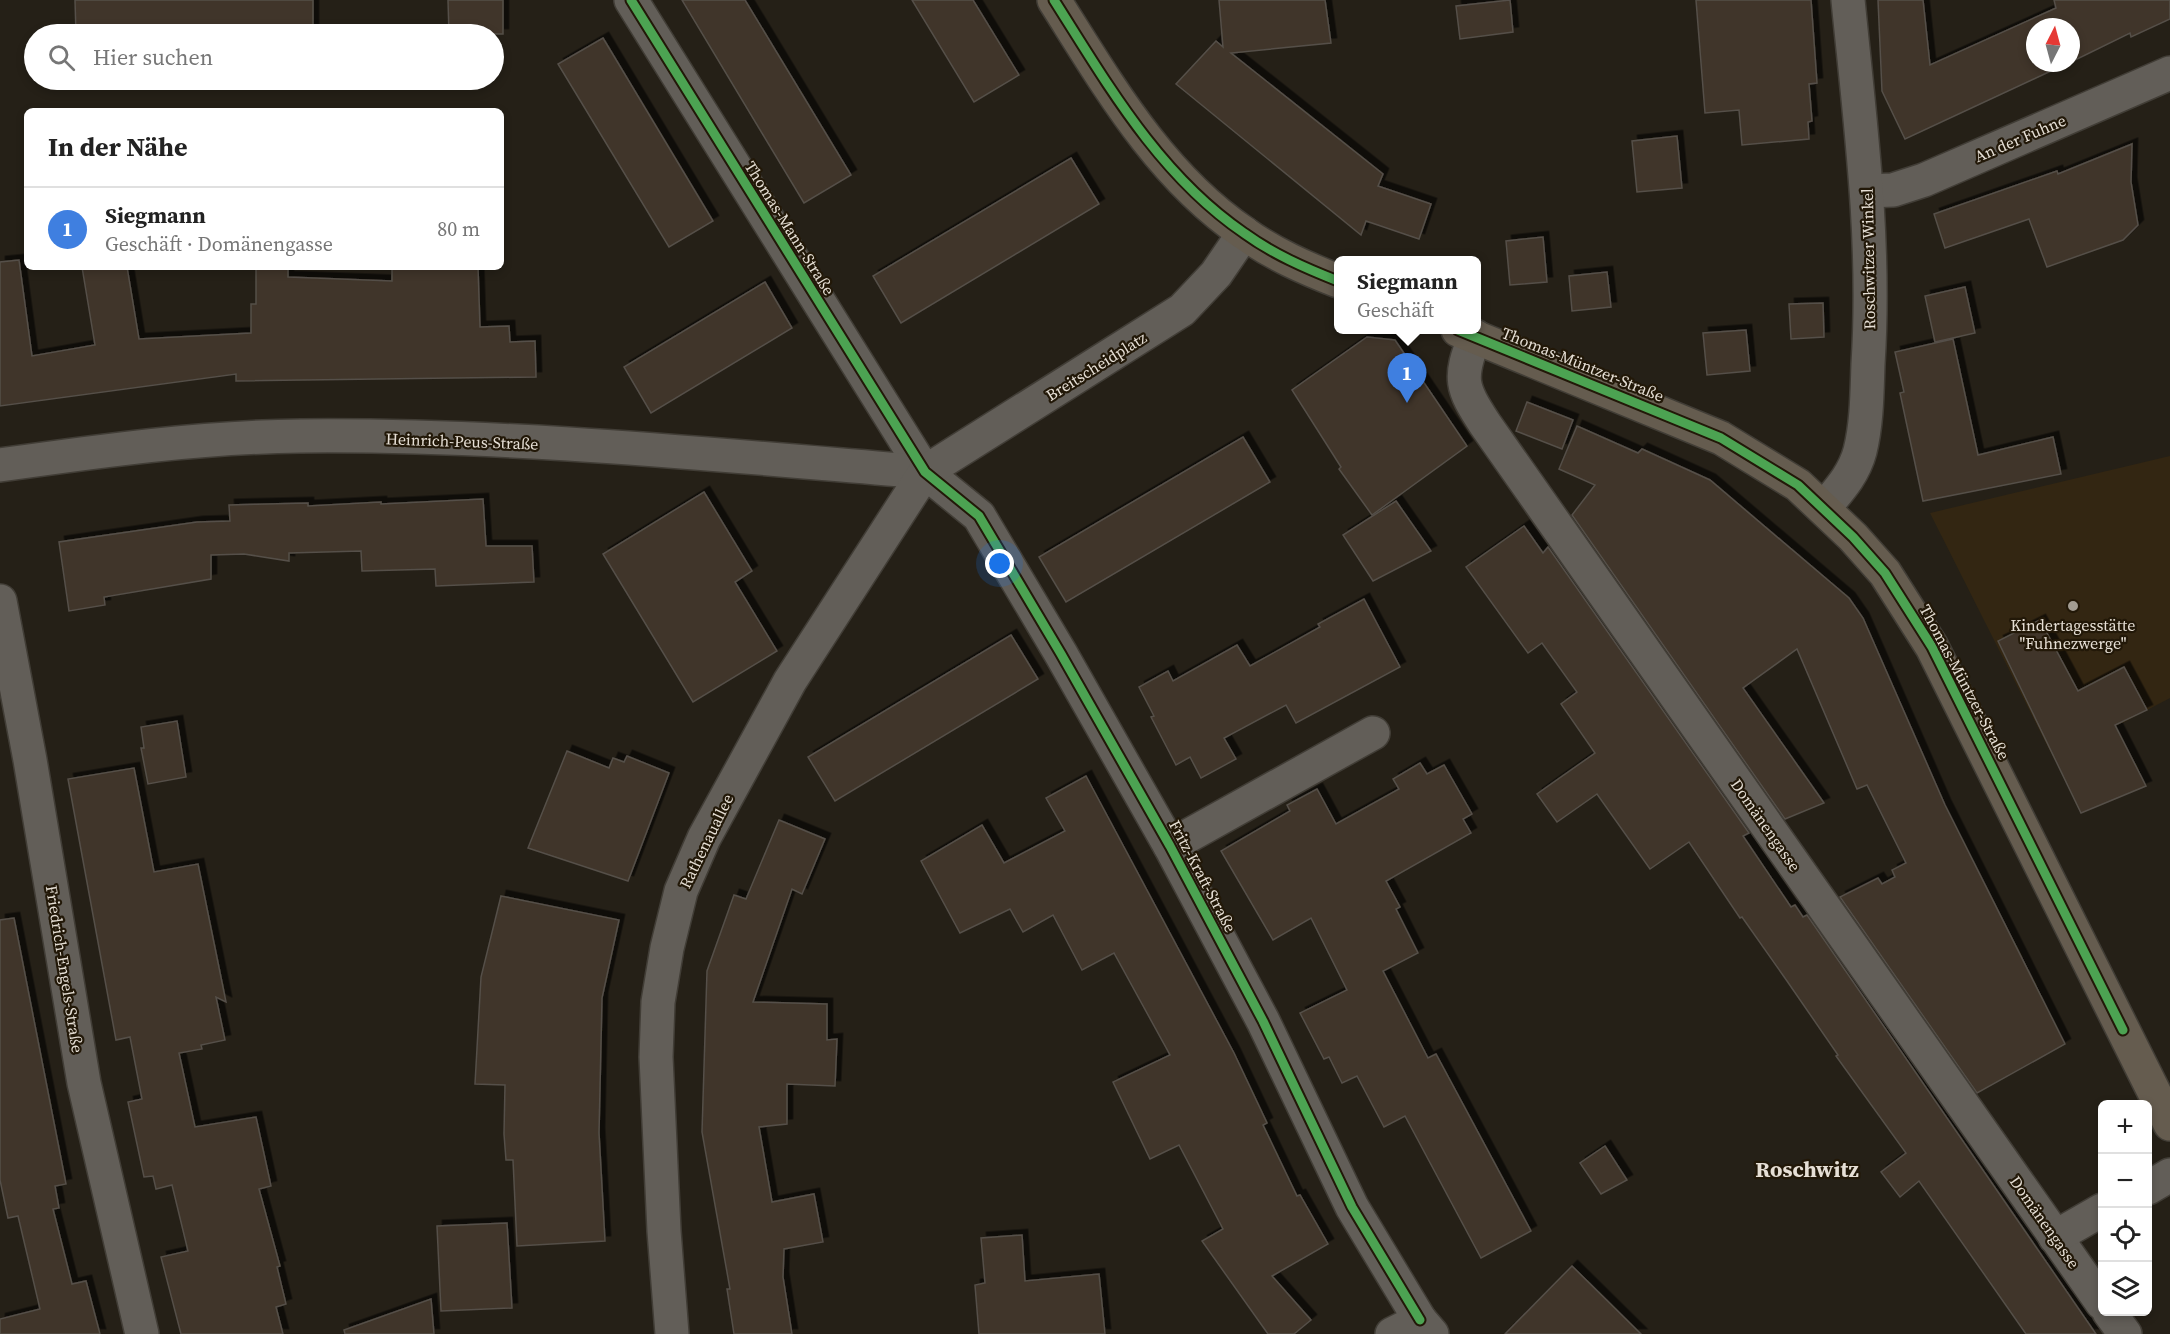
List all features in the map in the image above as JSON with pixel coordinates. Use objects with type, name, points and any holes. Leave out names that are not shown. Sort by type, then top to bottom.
[{"type":"main road","points":[[1054,0],[1144,139],[1177,176],[1244,234],[1302,267],[1334,279]]},
{"type":"main road","name":"Thomas-Müntzer-Straße","points":[[1468,334],[1721,438],[1798,486],[1824,508],[1885,573],[1932,647],[2170,1124]]},
{"type":"street","name":"Thomas-Mann-Straße","points":[[631,0],[925,472]]},
{"type":"street","name":"Roschwitzer Winkel","points":[[1824,508],[1850,477],[1860,450],[1872,307],[1868,191],[1848,0]]},
{"type":"street","name":"An der Fuhne","points":[[1868,191],[1893,190],[1923,180],[2170,73]]},
{"type":"street","name":"Breitscheidplatz","points":[[925,472],[1182,310],[1216,274],[1244,234]]},
{"type":"street","name":"Domänengasse","points":[[1466,334],[1468,355],[1464,386],[1485,424],[2098,1296]]},
{"type":"street","name":"Heinrich-Peus-Straße","points":[[0,465],[162,443],[301,436],[530,442],[925,472]]},
{"type":"street","name":"Fritz-Kraft-Straße","points":[[925,472],[980,516],[1170,846],[1263,1021],[1352,1207],[1415,1329]]},
{"type":"street","name":"Rathenauallee","points":[[672,1334],[664,1232],[656,1057],[658,1002],[667,948],[681,891],[704,838],[790,681],[925,472]]},
{"type":"street","name":"Friedrich-Engels-Straße","points":[[0,601],[30,760],[84,1083],[142,1334]]},
{"type":"street","points":[[1170,846],[1373,733]]},
{"type":"street","points":[[2152,1186],[2170,1175]]},
{"type":"street","points":[[2055,1237],[2098,1213]]},
{"type":"street","points":[[2112,1316],[2125,1334]]},
{"type":"shaded area","name":"Kindertagesstätte \"Fuhnezwerge\"","points":[[2170,456],[2170,698],[2054,759],[1930,513]]},
{"type":"building","points":[[75,0],[313,0],[313,24],[76,24]]},
{"type":"building","points":[[448,0],[503,0],[503,24],[449,24]]},
{"type":"building","points":[[682,0],[745,0],[851,175],[804,203]]},
{"type":"building","points":[[912,0],[973,0],[1019,75],[974,102]]},
{"type":"building","points":[[1219,0],[1325,0],[1331,43],[1231,53],[1383,174],[1378,186],[1431,204],[1419,239],[1366,221],[1361,235],[1176,84],[1216,41],[1223,47]]},
{"type":"building","points":[[1510,0],[1513,32],[1460,39],[1456,6]]},
{"type":"building","points":[[1696,0],[1811,0],[1817,83],[1809,84],[1812,121],[1808,122],[1809,139],[1742,145],[1739,110],[1705,113]]},
{"type":"building","points":[[1878,0],[1923,0],[1930,65],[2026,22],[2026,72],[2049,72],[1905,139],[1882,91]]},
{"type":"building","points":[[2054,0],[2170,0],[2170,19],[2131,37],[2130,33],[2080,58],[2080,18],[2034,18],[2056,8]]},
{"type":"building","points":[[603,38],[713,221],[669,247],[558,64]]},
{"type":"building","points":[[1677,136],[1682,188],[1637,192],[1632,141]]},
{"type":"building","points":[[2132,144],[2131,182],[2138,225],[2123,240],[2047,267],[2029,219],[1945,248],[1934,214],[2057,171],[2058,174]]},
{"type":"building","points":[[1071,158],[1099,204],[901,323],[873,276]]},
{"type":"building","points":[[1543,237],[1547,282],[1510,285],[1506,241]]},
{"type":"building","points":[[19,260],[32,356],[95,345],[82,270],[128,270],[139,339],[251,333],[251,304],[256,304],[256,270],[288,270],[288,277],[392,281],[392,270],[478,270],[480,327],[509,326],[510,342],[535,341],[536,377],[236,381],[236,374],[0,406],[0,262]]},
{"type":"building","points":[[1607,272],[1611,307],[1572,311],[1569,276]]},
{"type":"building","points":[[765,282],[792,328],[651,413],[624,367]]},
{"type":"building","points":[[1965,287],[1975,333],[1935,342],[1925,296]]},
{"type":"building","points":[[1823,303],[1824,337],[1791,339],[1789,304]]},
{"type":"building","points":[[1746,330],[1750,371],[1707,375],[1703,333]]},
{"type":"building","points":[[1367,337],[1395,340],[1467,446],[1372,515],[1339,469],[1341,467],[1292,390]]},
{"type":"building","points":[[1953,339],[1978,455],[2053,437],[2061,474],[1923,501],[1900,393],[1904,392],[1895,352]]},
{"type":"building","points":[[1527,402],[1573,420],[1562,449],[1516,431]]},
{"type":"building","points":[[1577,426],[1638,453],[1642,449],[1710,480],[1849,598],[1863,618],[1945,805],[2065,1044],[1977,1093],[1840,897],[1878,878],[1882,884],[1895,877],[1892,870],[1906,863],[1867,785],[1857,789],[1797,649],[1743,688],[1824,803],[1785,819],[1572,515],[1595,485],[1559,469]]},
{"type":"building","points":[[1243,437],[1270,482],[1066,602],[1039,557]]},
{"type":"building","points":[[704,492],[752,571],[735,582],[777,651],[693,702],[603,554]]},
{"type":"building","points":[[483,499],[486,546],[532,546],[534,582],[436,586],[435,569],[362,571],[361,551],[289,553],[289,561],[244,554],[211,555],[211,579],[104,597],[105,605],[69,611],[59,542],[197,522],[230,521],[229,505],[308,503],[308,506]]},
{"type":"building","points":[[1396,501],[1431,551],[1373,581],[1343,535]]},
{"type":"building","points":[[1524,526],[1543,553],[1548,547],[1749,833],[1743,836],[1791,907],[1795,905],[1803,917],[1807,915],[2096,1334],[2026,1334],[1919,1181],[1900,1197],[1881,1172],[1906,1153],[1836,1056],[1838,1055],[1689,842],[1650,869],[1597,794],[1557,822],[1537,794],[1595,753],[1561,704],[1577,692],[1542,643],[1528,653],[1466,567]]},
{"type":"building","points":[[1364,599],[1400,667],[1296,723],[1286,705],[1224,738],[1236,759],[1201,778],[1190,757],[1176,765],[1151,717],[1154,716],[1139,687],[1168,671],[1173,681],[1237,645],[1250,666],[1320,627],[1318,624]]},
{"type":"building","points":[[2040,620],[2078,691],[2124,667],[2147,710],[2115,725],[2146,786],[2081,813],[1998,641]]},
{"type":"building","points":[[1011,635],[1038,679],[835,801],[808,757]]},
{"type":"building","points":[[177,721],[186,777],[148,784],[141,748],[144,748],[141,727]]},
{"type":"building","points":[[567,751],[609,768],[613,758],[624,762],[627,756],[669,773],[628,881],[528,848]]},
{"type":"building","points":[[1420,763],[1427,774],[1444,765],[1472,814],[1463,819],[1471,833],[1386,881],[1400,907],[1396,909],[1418,953],[1383,971],[1428,1058],[1436,1054],[1531,1231],[1481,1258],[1405,1116],[1384,1127],[1357,1076],[1342,1083],[1329,1057],[1324,1059],[1300,1013],[1347,990],[1311,918],[1273,940],[1221,851],[1290,811],[1287,805],[1317,789],[1336,824],[1399,789],[1393,779]]},
{"type":"building","points":[[134,768],[154,872],[198,864],[226,1002],[216,997],[225,1040],[201,1045],[202,1049],[179,1053],[195,1127],[256,1117],[271,1186],[259,1189],[280,1266],[277,1267],[286,1304],[276,1307],[283,1334],[181,1334],[161,1257],[188,1251],[172,1185],[156,1189],[153,1176],[144,1177],[128,1102],[142,1099],[130,1037],[116,1040],[68,779]]},
{"type":"building","points":[[1086,776],[1234,1053],[1267,1123],[1263,1125],[1297,1196],[1300,1195],[1328,1244],[1272,1276],[1311,1320],[1294,1334],[1268,1334],[1202,1241],[1223,1229],[1179,1145],[1150,1159],[1113,1082],[1170,1055],[1114,953],[1082,970],[1053,915],[1023,932],[1010,909],[960,933],[921,861],[982,825],[1004,863],[1065,831],[1046,798]]},
{"type":"building","points":[[779,820],[825,839],[802,894],[792,889],[753,1002],[827,1004],[827,1040],[837,1039],[835,1086],[787,1084],[787,1124],[759,1127],[772,1202],[814,1194],[823,1242],[784,1249],[783,1277],[792,1334],[734,1334],[727,1289],[730,1289],[702,1132],[707,971],[734,895],[746,899]]},
{"type":"building","points":[[501,896],[619,920],[602,998],[599,1133],[605,1241],[517,1246],[513,1160],[506,1160],[504,1134],[505,1085],[475,1084],[481,977]]},
{"type":"building","points":[[14,918],[66,1184],[55,1186],[59,1208],[53,1209],[72,1284],[86,1281],[100,1334],[0,1334],[0,1319],[40,1309],[18,1216],[8,1218],[0,1180],[0,920]]},
{"type":"building","points":[[1605,1146],[1627,1180],[1601,1194],[1580,1163]]},
{"type":"building","points":[[507,1223],[512,1308],[441,1311],[437,1226]]},
{"type":"building","points":[[1022,1235],[1025,1281],[1099,1274],[1105,1334],[979,1334],[975,1285],[985,1283],[981,1238]]},
{"type":"building","points":[[1572,1266],[1641,1334],[1505,1334]]},
{"type":"building","points":[[431,1299],[434,1334],[345,1334],[344,1330]]},
{"type":"cycle path","points":[[631,0],[925,472],[979,516],[1061,654],[1170,846],[1263,1021],[1352,1207],[1420,1320]]},
{"type":"cycle path","points":[[1054,0],[1137,127],[1186,184],[1214,210],[1255,241],[1334,279]]},
{"type":"cycle path","points":[[1468,334],[1721,438],[1798,485],[1853,537],[1885,573],[1932,647],[2123,1030]]},
{"type":"place","name":"Siegmann","points":[[1407,403]]},
{"type":"place","name":"Kindertagesstätte \"Fuhnezwerge\"","points":[[2073,606]]},
{"type":"district","name":"Roschwitz","points":[[1807,1169]]}]
